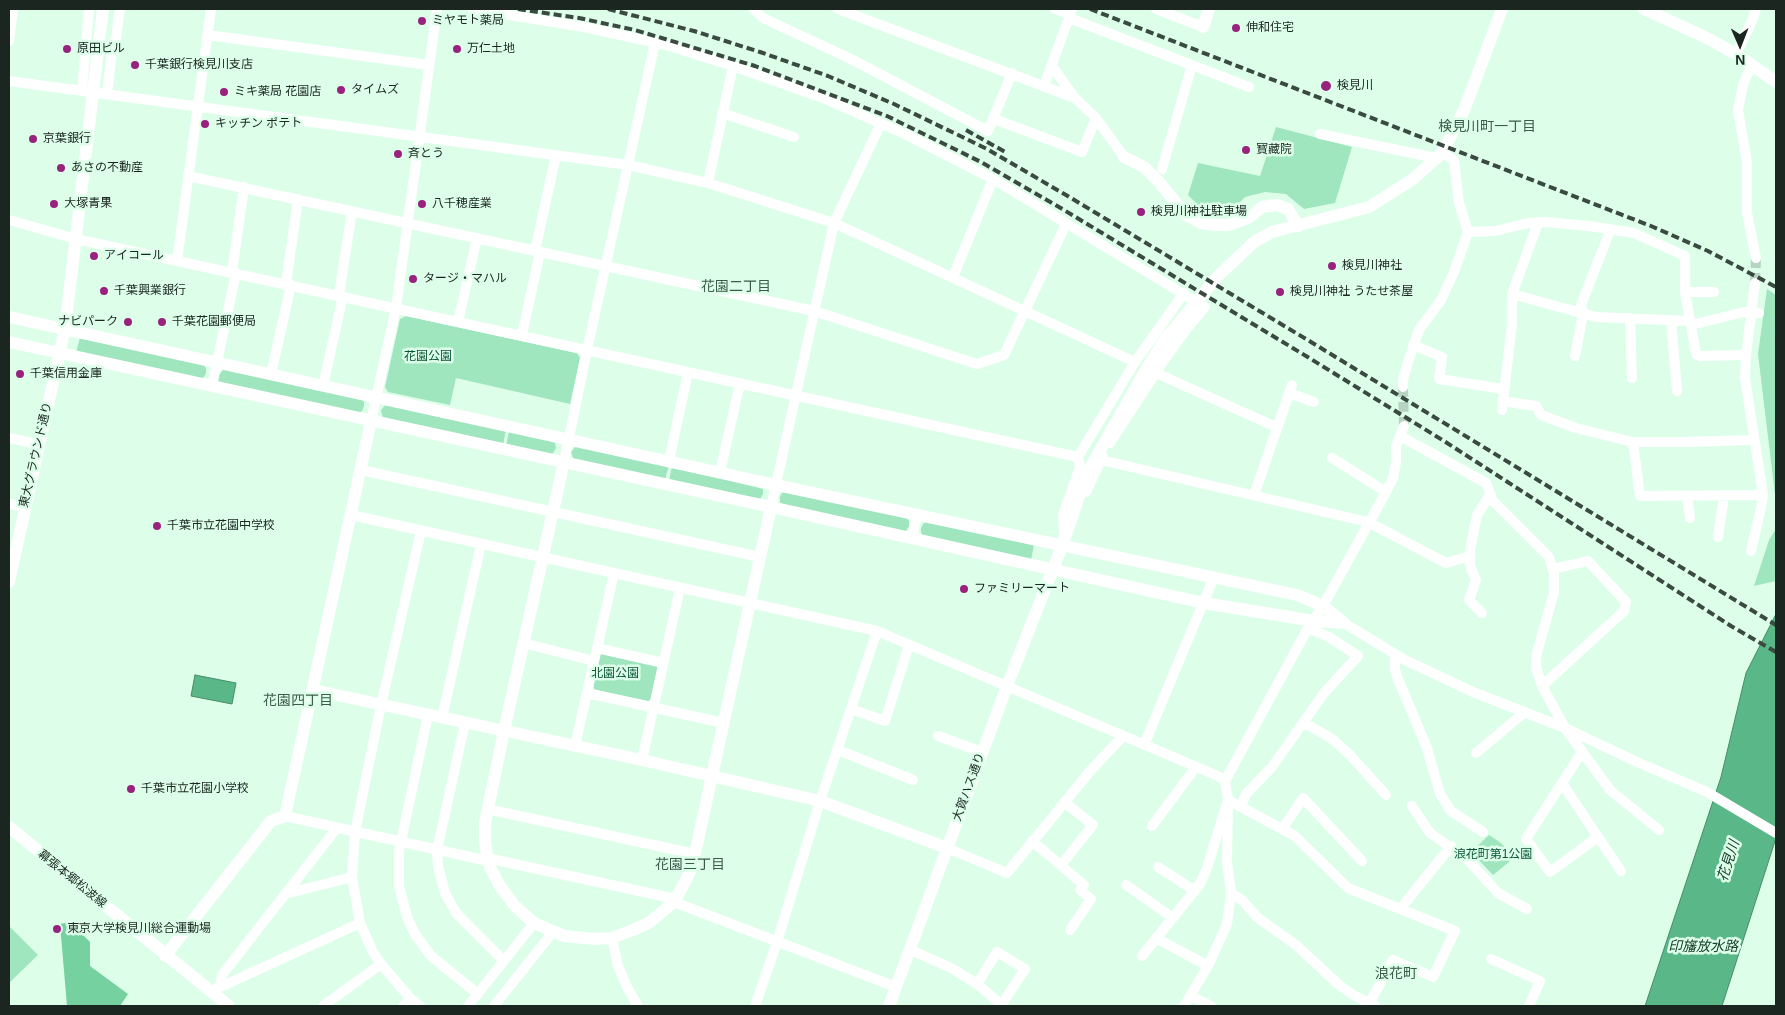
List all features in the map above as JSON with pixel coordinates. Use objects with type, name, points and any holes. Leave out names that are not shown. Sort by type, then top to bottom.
[{"type":"street","points":[[9,41],[13,9]]},
{"type":"street","points":[[87,92],[89,9]]},
{"type":"street","name":"東大グラウンド通り","points":[[10,573],[65,328],[76,238],[87,92],[94,78],[103,9]]},
{"type":"street","points":[[106,94],[120,9]]},
{"type":"street","points":[[177,261],[211,9]]},
{"type":"street","points":[[285,816],[396,308],[437,9]]},
{"type":"street","points":[[472,9],[584,27],[655,43],[733,66],[823,98],[907,135],[993,179],[1206,307],[1174,345],[1101,460],[1086,491],[1078,518],[1063,540]]},
{"type":"street","points":[[755,9],[762,9]]},
{"type":"street","points":[[755,9],[762,18],[851,59],[988,131],[1012,74]]},
{"type":"street","points":[[838,9],[1075,98]]},
{"type":"street","points":[[1055,9],[1249,87]]},
{"type":"street","points":[[1156,9],[1203,27],[1209,9]]},
{"type":"street","name":"大賀ハス通り","points":[[889,1006],[1087,473],[1126,403],[1166,338],[1219,275],[1254,242],[1272,232],[1369,207],[1413,179],[1439,155],[1464,110],[1502,9]]},
{"type":"street","points":[[1644,9],[1704,36],[1736,54],[1776,82]]},
{"type":"street","points":[[1736,54],[1756,9]]},
{"type":"street","points":[[1044,86],[1070,14]]},
{"type":"street","points":[[208,35],[430,66]]},
{"type":"street","points":[[655,43],[485,823],[487,859],[500,886],[534,923],[553,932],[577,938],[612,938],[650,922],[675,900],[692,867],[834,223],[881,123]]},
{"type":"street","points":[[1162,169],[1192,65]]},
{"type":"street","points":[[708,182],[733,66]]},
{"type":"street","points":[[1052,66],[1075,98],[1096,118],[1124,156],[1144,168],[1159,182],[1186,215],[1201,222],[1228,225],[1250,217],[1262,207],[1277,205],[1288,209],[1298,226]]},
{"type":"street","points":[[1753,66],[1743,85],[1739,99],[1738,118],[1747,162],[1747,213],[1756,258]]},
{"type":"street","points":[[9,80],[628,165],[708,182],[834,223],[1135,362]]},
{"type":"street","points":[[722,113],[794,136]]},
{"type":"street","points":[[994,119],[1082,152],[1096,118]]},
{"type":"street","points":[[1320,134],[1439,155],[1454,160],[1458,203],[1468,232],[1454,272],[1441,300],[1419,330],[1403,380],[1403,387]]},
{"type":"street","points":[[522,335],[556,155]]},
{"type":"street","points":[[188,176],[814,311],[977,364],[1004,356],[1066,224]]},
{"type":"street","points":[[953,277],[993,179]]},
{"type":"street","points":[[212,386],[234,273],[244,187]]},
{"type":"street","points":[[271,374],[289,284],[298,199]]},
{"type":"street","points":[[323,386],[341,296],[352,211]]},
{"type":"street","points":[[9,220],[76,238],[177,261],[1078,457]]},
{"type":"street","points":[[1468,232],[1495,231],[1528,223],[1589,226],[1634,234],[1685,256],[1685,292],[1696,354],[1700,356],[1746,354]]},
{"type":"street","points":[[1538,223],[1512,294],[1512,324],[1502,405],[1536,406],[1541,415],[1576,428],[1633,442],[1754,440]]},
{"type":"street","points":[[1575,356],[1583,314],[1581,305],[1610,231]]},
{"type":"street","points":[[458,322],[477,238]]},
{"type":"street","points":[[1751,551],[1762,508],[1763,495],[1745,378],[1746,354],[1755,312],[1755,283]]},
{"type":"street","points":[[1685,292],[1714,292]]},
{"type":"street","points":[[1063,540],[1063,515],[1080,467],[1078,457],[1135,362],[1184,293]]},
{"type":"street","points":[[1512,294],[1596,317],[1671,320],[1691,323],[1744,312],[1755,312]]},
{"type":"street","points":[[9,317],[917,515],[1063,540],[1214,578],[1297,596],[1323,606],[1344,623],[1368,636],[1395,656],[1473,692],[1565,728],[1707,792],[1776,833]]},
{"type":"street","points":[[1630,318],[1632,378]]},
{"type":"street","points":[[1671,320],[1677,391]]},
{"type":"street","points":[[9,342],[1204,603],[1311,625],[1344,623]]},
{"type":"street","points":[[1413,345],[1442,357],[1440,379],[1503,390]]},
{"type":"street","points":[[669,461],[688,372]]},
{"type":"street","points":[[1156,373],[1276,427]]},
{"type":"street","points":[[720,472],[740,383]]},
{"type":"street","points":[[1254,495],[1290,389],[1314,402]]},
{"type":"street","points":[[1184,1006],[1208,966],[1227,924],[1231,893],[1226,862],[1228,800],[1225,781],[1386,492],[1393,478],[1396,446],[1404,426]]},
{"type":"street","points":[[1400,436],[1486,483],[1493,502],[1549,557],[1554,574],[1554,592],[1537,653],[1536,667],[1542,686],[1565,728],[1610,790],[1659,830]]},
{"type":"street","points":[[9,438],[38,444]]},
{"type":"street","points":[[1633,442],[1640,496],[1763,495]]},
{"type":"street","points":[[1332,458],[1386,492]]},
{"type":"street","points":[[1101,460],[1368,522],[1446,563],[1470,556]]},
{"type":"street","points":[[361,470],[760,557]]},
{"type":"street","points":[[1482,613],[1468,600],[1476,580],[1470,566],[1470,556],[1477,515],[1490,495]]},
{"type":"street","points":[[1687,496],[1690,518]]},
{"type":"street","points":[[1718,537],[1724,496]]},
{"type":"street","points":[[9,504],[24,507]]},
{"type":"street","points":[[351,515],[877,631],[1218,776],[1225,781]]},
{"type":"street","points":[[912,538],[917,515]]},
{"type":"street","points":[[420,1006],[407,1003],[367,940],[360,922],[352,877],[355,832],[421,531]]},
{"type":"street","points":[[442,718],[481,544]]},
{"type":"street","points":[[1542,686],[1624,611],[1626,602],[1588,561],[1577,565],[1552,569]]},
{"type":"street","points":[[575,746],[614,573]]},
{"type":"street","points":[[1144,745],[1214,578]]},
{"type":"street","points":[[642,760],[680,588]]},
{"type":"street","points":[[1240,806],[1246,794],[1272,767],[1324,693],[1358,656],[1311,625]]},
{"type":"street","points":[[755,1006],[777,942],[820,801],[877,631]]},
{"type":"street","points":[[524,644],[594,661]]},
{"type":"street","points":[[851,709],[885,722],[909,645]]},
{"type":"street","points":[[597,648],[664,663]]},
{"type":"street","points":[[1395,656],[1395,670],[1427,748],[1440,794],[1451,811],[1483,832]]},
{"type":"street","points":[[313,690],[642,760],[820,801],[1007,872],[1091,770],[1123,736]]},
{"type":"street","points":[[587,693],[724,723]]},
{"type":"street","points":[[1476,753],[1525,712]]},
{"type":"street","points":[[428,715],[401,843],[398,863],[399,886],[404,908],[415,934],[431,956],[478,994]]},
{"type":"street","points":[[465,723],[437,850],[438,866],[442,881],[456,913],[504,961]]},
{"type":"street","points":[[1304,723],[1331,738],[1350,755],[1386,795]]},
{"type":"street","points":[[938,736],[982,752]]},
{"type":"street","points":[[838,750],[913,780]]},
{"type":"street","points":[[1582,752],[1526,839],[1550,872],[1598,837]]},
{"type":"street","points":[[1152,826],[1196,767]]},
{"type":"street","points":[[1562,783],[1620,871]]},
{"type":"street","points":[[1283,828],[1303,798],[1362,861]]},
{"type":"street","points":[[1228,800],[1295,836],[1348,888],[1454,931],[1433,977],[1393,960],[1372,1004],[1355,996],[1339,985],[1296,946],[1258,918],[1242,900],[1231,893]]},
{"type":"street","points":[[1142,956],[1195,891],[1207,868],[1228,800]]},
{"type":"street","points":[[1060,865],[1093,825],[1064,802]]},
{"type":"street","points":[[1412,806],[1430,832],[1467,859],[1498,893],[1527,909]]},
{"type":"street","points":[[488,809],[695,854]]},
{"type":"street","points":[[165,956],[271,821],[285,816],[401,843],[487,859],[675,900],[777,942],[896,987]]},
{"type":"street","name":"幕張本郷松波線","points":[[9,827],[165,956],[216,989],[229,1006]]},
{"type":"street","points":[[216,989],[222,976],[337,828]]},
{"type":"street","points":[[1032,841],[1084,884],[1080,890],[1092,899],[1070,930]]},
{"type":"street","points":[[1401,908],[1451,846]]},
{"type":"street","points":[[1158,867],[1195,891]]},
{"type":"street","points":[[286,894],[352,877]]},
{"type":"street","points":[[1126,885],[1173,918]]},
{"type":"street","points":[[216,989],[360,922]]},
{"type":"street","points":[[468,1006],[534,923]]},
{"type":"street","points":[[494,1006],[553,932]]},
{"type":"street","points":[[612,938],[618,966],[638,1006]]},
{"type":"street","points":[[1156,938],[1208,966]]},
{"type":"street","points":[[910,950],[953,969],[977,984],[1002,1005],[1025,969],[997,952],[977,984]]},
{"type":"street","points":[[1492,959],[1540,981],[1529,1006]]},
{"type":"street","points":[[323,1006],[381,964]]},
{"type":"street","points":[[1191,996],[1211,1006]]},
{"type":"green space","points":[[1276,127],[1352,147],[1335,203],[1304,209],[1286,194],[1265,192],[1245,197],[1232,210],[1222,214],[1201,208],[1188,195],[1198,163],[1260,176]]},
{"type":"green space","points":[[1767,289],[1776,295],[1776,503],[1758,354]]},
{"type":"green space","name":"花園公園","points":[[406,316],[577,353],[580,358],[570,404],[456,378],[450,405],[388,392],[385,387],[400,319]]},
{"type":"green space","points":[[80,337],[203,364],[206,368],[206,373],[199,380],[76,353]]},
{"type":"green space","points":[[224,369],[361,398],[364,406],[362,411],[358,413],[221,384],[218,380],[219,375]]},
{"type":"green space","points":[[386,404],[506,430],[503,445],[383,419],[381,410]]},
{"type":"green space","points":[[509,431],[552,440],[556,448],[549,455],[506,446]]},
{"type":"green space","points":[[577,445],[669,465],[665,480],[574,460],[571,452]]},
{"type":"green space","points":[[672,466],[763,489],[763,494],[760,499],[669,481]]},
{"type":"green space","points":[[786,491],[905,516],[909,521],[909,526],[906,531],[901,532],[783,506],[780,502],[780,497]]},
{"type":"green space","points":[[927,521],[1034,545],[1031,560],[923,537],[921,528]]},
{"type":"green space","points":[[1776,529],[1776,581],[1754,586],[1769,540]]},
{"type":"green space","name":"北園公園","points":[[602,652],[656,664],[658,669],[652,699],[648,701],[595,690],[593,686],[599,656]]},
{"type":"green space","name":"浪花町第1公園","points":[[1489,835],[1501,843],[1514,858],[1493,875],[1471,852]]},
{"type":"green space","points":[[9,926],[38,955],[9,983]]},
{"type":"shaded area","points":[[70,922],[90,942],[90,966],[128,994],[120,1006],[67,1006],[60,924]]},
{"type":"water","name":"印旛放水路","points":[[1776,614],[1776,838],[1722,1006],[1645,1006],[1721,777],[1746,673]]},
{"type":"water","points":[[195,675],[236,683],[232,704],[191,696]]},
{"type":"tunnel","points":[[1755,283],[1756,258]]},
{"type":"tunnel","points":[[1403,387],[1404,426]]},
{"type":"railway","points":[[518,9],[579,18],[635,30],[755,66],[887,116],[981,162],[1059,207],[1444,441],[1731,626],[1776,652]]},
{"type":"railway","points":[[608,9],[694,31],[828,76],[894,104],[987,149],[1311,342],[1776,625]]},
{"type":"railway","points":[[1090,9],[1651,226],[1708,251],[1776,287]]},
{"type":"railway","points":[[966,130],[1007,153]]},
{"type":"place","name":"ミヤモト薬局","points":[[422,21]]},
{"type":"place","name":"伸和住宅","points":[[1236,28]]},
{"type":"place","name":"原田ビル","points":[[67,49]]},
{"type":"place","name":"万仁土地","points":[[457,49]]},
{"type":"place","name":"千葉銀行検見川支店","points":[[135,65]]},
{"type":"place","name":"検見川","points":[[1326,86]]},
{"type":"place","name":"タイムズ","points":[[341,90]]},
{"type":"place","name":"ミキ薬局 花園店","points":[[224,92]]},
{"type":"place","name":"キッチン ポテト","points":[[205,124]]},
{"type":"place","name":"京葉銀行","points":[[33,139]]},
{"type":"place","name":"寳藏院","points":[[1246,150]]},
{"type":"place","name":"斉とう","points":[[398,154]]},
{"type":"place","name":"あさの不動産","points":[[61,168]]},
{"type":"place","name":"大塚青果","points":[[54,204]]},
{"type":"place","name":"八千穂産業","points":[[422,204]]},
{"type":"place","name":"検見川神社駐車場","points":[[1141,212]]},
{"type":"place","name":"アイコール","points":[[94,256]]},
{"type":"place","name":"検見川神社","points":[[1332,266]]},
{"type":"place","name":"タージ・マハル","points":[[413,279]]},
{"type":"place","name":"千葉興業銀行","points":[[104,291]]},
{"type":"place","name":"検見川神社 うたせ茶屋","points":[[1280,292]]},
{"type":"place","name":"ナビパーク","points":[[128,322]]},
{"type":"place","name":"千葉花園郵便局","points":[[162,322]]},
{"type":"place","name":"千葉信用金庫","points":[[20,374]]},
{"type":"place","name":"千葉市立花園中学校","points":[[157,526]]},
{"type":"place","name":"ファミリーマート","points":[[964,589]]},
{"type":"place","name":"千葉市立花園小学校","points":[[131,789]]},
{"type":"place","name":"東京大学検見川総合運動場","points":[[57,929]]},
{"type":"district","name":"検見川町一丁目","points":[[1487,127]]},
{"type":"district","name":"花園二丁目","points":[[736,287]]},
{"type":"district","name":"花園四丁目","points":[[298,701]]},
{"type":"district","name":"花園三丁目","points":[[690,865]]},
{"type":"district","name":"浪花町","points":[[1396,974]]},
{"type":"water label","name":"花見川","points":[[1729,861]]}]
